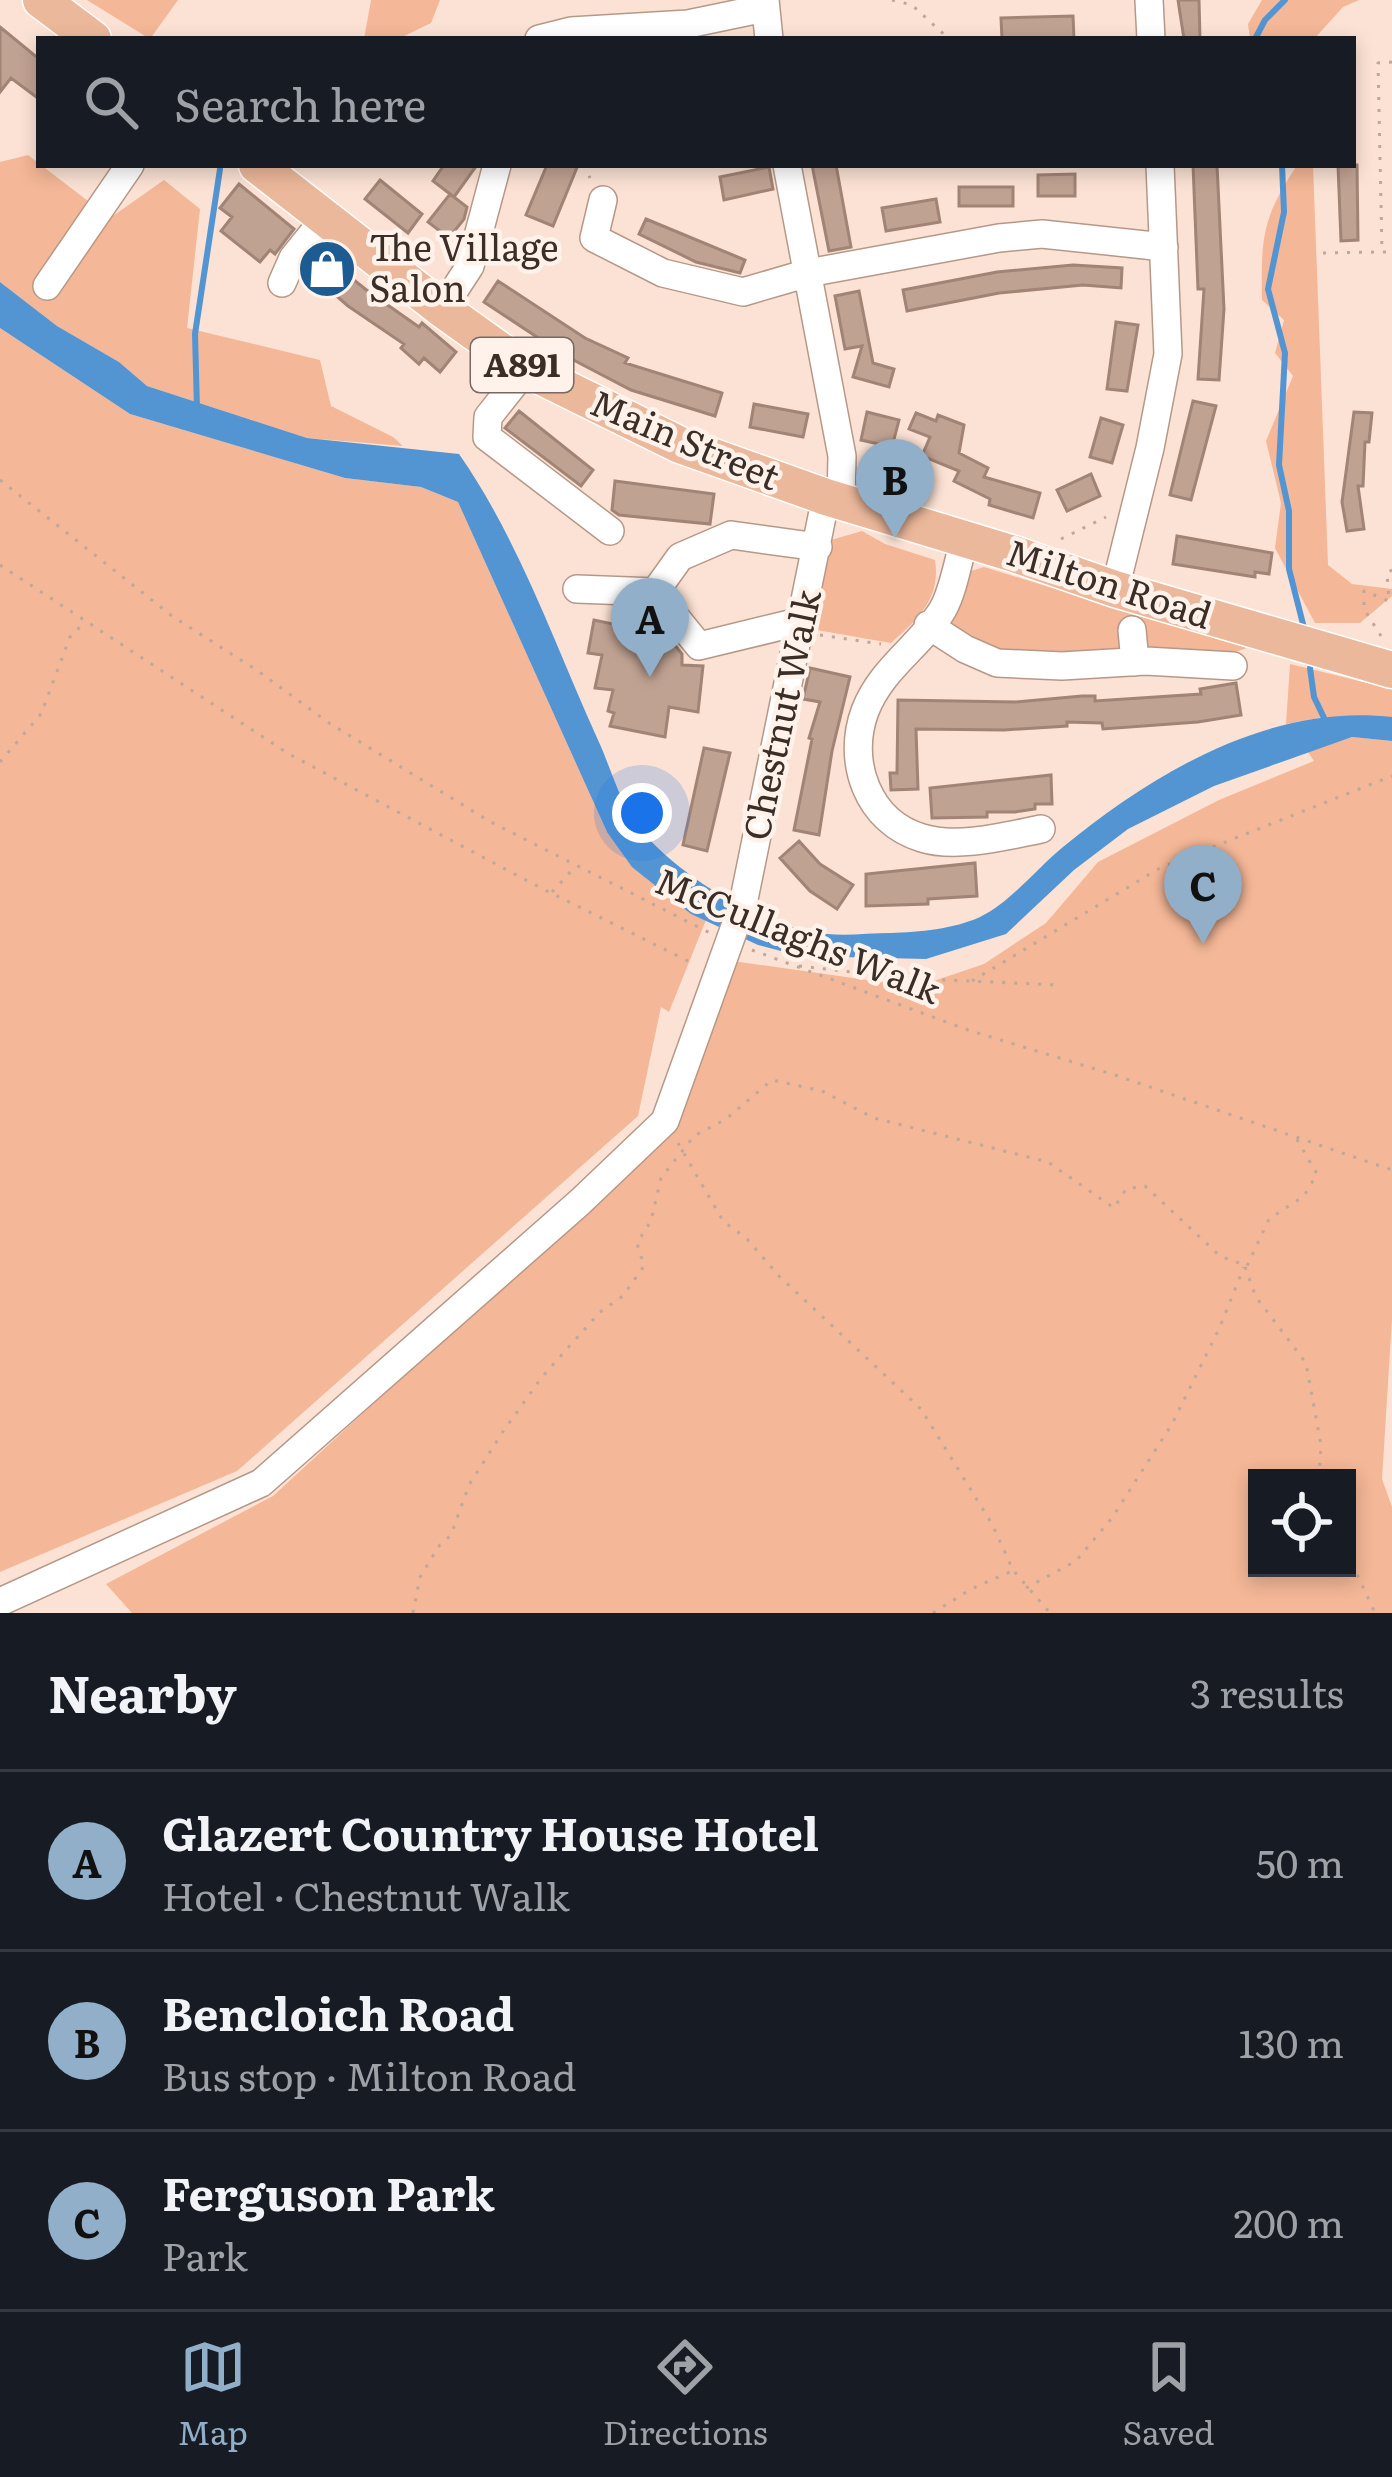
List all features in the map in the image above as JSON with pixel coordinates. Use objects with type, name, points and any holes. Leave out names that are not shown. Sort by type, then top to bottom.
[{"type":"main road","points":[[45,1],[89,36]]},
{"type":"main road","name":"Main Street","points":[[261,168],[526,369],[680,445],[833,499]]},
{"type":"main road","name":"Milton Road","points":[[833,499],[1392,670]]},
{"type":"street","points":[[1149,0],[1150,36]]},
{"type":"street","points":[[550,36],[688,24],[765,4],[769,36]]},
{"type":"street","points":[[46,286],[128,168]]},
{"type":"street","points":[[442,309],[470,266],[496,168]]},
{"type":"street","name":"Chestnut Walk","points":[[0,1602],[262,1483],[665,1121],[742,904],[842,456],[788,168]]},
{"type":"street","points":[[1115,589],[1168,354],[1160,168]]},
{"type":"street","points":[[602,200],[594,238],[663,273],[743,292],[808,273],[1042,235],[1164,247]]},
{"type":"street","points":[[282,283],[292,258],[327,216]]},
{"type":"street","points":[[526,369],[488,417],[487,437],[610,531]]},
{"type":"street","points":[[655,592],[680,557],[731,535],[818,547]]},
{"type":"street","points":[[965,538],[943,608],[888,670],[866,709],[859,733],[863,786],[879,813],[919,838],[1002,851],[1041,829]]},
{"type":"street","points":[[578,589],[655,592],[699,646],[801,626]]},
{"type":"street","points":[[928,626],[997,663],[1233,666]]},
{"type":"street","points":[[1132,630],[1136,662]]},
{"type":"path","points":[[892,0],[912,5],[947,36]]},
{"type":"path","points":[[1382,252],[1378,63],[1392,62]]},
{"type":"path","points":[[1323,253],[1392,252]]},
{"type":"path","name":"McCullaghs Walk","points":[[0,480],[172,616],[329,723],[489,821],[577,866],[851,990],[1392,1170]]},
{"type":"path","points":[[1048,545],[1121,509],[1136,510]]},
{"type":"path","points":[[0,565],[289,754],[718,976]]},
{"type":"path","points":[[1359,632],[1382,637],[1364,609],[1364,591],[1389,601],[1387,573],[1392,569]]},
{"type":"path","points":[[0,762],[41,714],[70,637],[87,620]]},
{"type":"path","points":[[801,626],[907,648]]},
{"type":"path","points":[[972,981],[1160,868],[1392,776]]},
{"type":"path","points":[[551,893],[577,866]]},
{"type":"path","points":[[792,965],[1057,985]]},
{"type":"path","points":[[413,1613],[420,1577],[451,1535],[469,1485],[502,1432],[542,1377],[600,1312],[623,1296],[644,1266],[637,1243],[651,1221],[661,1178],[694,1136],[726,1119],[772,1080],[822,1091],[874,1118],[1048,1162],[1114,1208],[1126,1190],[1145,1186],[1220,1256],[1246,1262]]},
{"type":"path","points":[[1026,1588],[1076,1561],[1112,1518],[1172,1424],[1268,1219],[1304,1196],[1317,1174],[1294,1134]]},
{"type":"path","points":[[683,1151],[723,1221],[747,1238],[779,1276],[921,1409],[992,1524],[1013,1570],[1050,1613]]},
{"type":"path","points":[[1246,1262],[1256,1298],[1306,1364],[1321,1445],[1319,1469]]},
{"type":"path","points":[[933,1613],[1013,1570]]},
{"type":"path","points":[[1356,1572],[1375,1613]]},
{"type":"shaded area","points":[[87,0],[178,0],[152,36]]},
{"type":"shaded area","points":[[371,0],[440,0],[431,23],[404,36],[365,36]]},
{"type":"shaded area","points":[[1262,0],[1359,0],[1343,7],[1317,36],[1250,36],[1248,24]]},
{"type":"shaded area","points":[[28,155],[36,168],[45,168],[110,218],[164,180],[200,209],[187,328],[320,360],[331,406],[403,446],[307,438],[147,386],[119,362],[57,326],[0,282],[0,162]]},
{"type":"shaded area","points":[[1295,168],[1313,168],[1328,565],[1352,584],[1392,589],[1392,596],[1360,623],[1315,623],[1275,548],[1281,503],[1266,441],[1293,376],[1275,353],[1284,320],[1262,300],[1266,229]]},
{"type":"shaded area","points":[[0,328],[130,414],[345,478],[421,487],[458,502],[607,832],[691,914],[706,920],[669,1012],[661,1007],[638,1116],[237,1471],[0,1572]]},
{"type":"shaded area","points":[[862,531],[935,560],[931,597],[891,643],[811,629],[831,540]]},
{"type":"shaded area","points":[[984,567],[1247,648],[1201,657],[1169,656],[1124,644],[1118,653],[1000,654],[946,630],[971,571]]},
{"type":"shaded area","points":[[1290,664],[1392,689],[1392,717],[1324,717],[1286,724]]},
{"type":"shaded area","points":[[1352,737],[1392,741],[1392,1319],[1382,1479],[1392,1507],[1392,1613],[132,1613],[106,1584],[273,1496],[678,1123],[733,961],[916,987],[984,964],[1046,923],[1098,862],[1219,800],[1314,761],[1308,752]]},
{"type":"water","points":[[0,282],[147,386],[307,438],[459,454],[518,557],[634,821],[678,866],[725,898],[777,922],[843,935],[913,932],[959,924],[1002,903],[1063,847],[1135,794],[1216,749],[1258,732],[1347,716],[1392,717],[1392,741],[1352,737],[1214,786],[1128,829],[1074,870],[1006,934],[926,959],[800,956],[758,945],[691,914],[632,867],[607,832],[458,502],[421,487],[345,478],[130,414],[0,328]]},
{"type":"building","points":[[1178,0],[1199,0],[1200,36],[1184,36]]},
{"type":"building","points":[[1073,16],[1074,36],[1002,36],[1001,18]]},
{"type":"building","points":[[0,27],[36,57],[36,97],[11,78],[0,92]]},
{"type":"building","points":[[1357,165],[1358,240],[1341,241],[1338,168]]},
{"type":"building","points":[[442,168],[475,168],[454,197],[433,181]]},
{"type":"building","points":[[546,168],[577,168],[553,226],[526,215]]},
{"type":"building","points":[[769,168],[773,189],[724,200],[720,177]]},
{"type":"building","points":[[813,168],[837,168],[851,247],[829,251]]},
{"type":"building","points":[[1193,168],[1217,168],[1224,309],[1219,380],[1198,379],[1204,289],[1198,289]]},
{"type":"building","points":[[1075,174],[1075,196],[1038,196],[1038,175]]},
{"type":"building","points":[[380,180],[422,214],[408,233],[365,199]]},
{"type":"building","points":[[239,184],[294,229],[275,254],[270,250],[260,262],[221,231],[232,217],[220,208]]},
{"type":"building","points":[[959,187],[1013,187],[1013,206],[959,206]]},
{"type":"building","points":[[450,194],[467,207],[449,238],[428,222]]},
{"type":"building","points":[[936,199],[940,222],[886,231],[882,208]]},
{"type":"building","points":[[646,219],[745,260],[740,273],[696,262],[639,234]]},
{"type":"building","points":[[320,253],[456,352],[440,372],[424,358],[419,364],[401,348],[404,344],[348,306],[307,270]]},
{"type":"building","points":[[1073,265],[1122,268],[1121,288],[1083,285],[999,293],[907,311],[903,290],[997,272]]},
{"type":"building","points":[[498,281],[585,338],[628,358],[625,363],[722,393],[715,416],[631,390],[564,355],[484,302]]},
{"type":"building","points":[[859,291],[873,363],[894,369],[889,387],[853,377],[862,346],[845,349],[835,296]]},
{"type":"building","points":[[1116,322],[1138,325],[1127,391],[1107,389]]},
{"type":"building","points":[[1193,401],[1216,406],[1191,500],[1170,495]]},
{"type":"building","points":[[754,404],[808,414],[803,437],[750,427]]},
{"type":"building","points":[[519,411],[593,470],[581,486],[505,428]]},
{"type":"building","points":[[867,412],[899,420],[892,447],[861,440]]},
{"type":"building","points":[[1354,412],[1372,413],[1363,486],[1358,486],[1364,529],[1347,531],[1342,502]]},
{"type":"building","points":[[916,413],[964,425],[959,453],[988,468],[984,477],[1040,493],[1033,518],[989,505],[990,499],[954,481],[959,471],[922,456],[930,437],[909,429]]},
{"type":"building","points":[[1101,418],[1123,425],[1112,463],[1090,457]]},
{"type":"building","points":[[1091,474],[1100,496],[1067,511],[1057,490]]},
{"type":"building","points":[[615,481],[714,494],[710,524],[619,515],[612,510]]},
{"type":"building","points":[[1177,536],[1272,553],[1269,574],[1255,572],[1255,577],[1173,564]]},
{"type":"building","points":[[623,609],[648,612],[682,654],[682,665],[703,666],[698,712],[669,707],[665,737],[610,726],[613,690],[595,688],[602,655],[588,653],[594,620],[622,626]]},
{"type":"building","points":[[810,668],[850,677],[819,835],[794,830],[809,738],[820,702],[803,699]]},
{"type":"building","points":[[1236,683],[1241,715],[1198,722],[1103,729],[1102,723],[1067,722],[1067,726],[1004,730],[916,729],[918,789],[891,790],[890,773],[897,773],[898,700],[1016,702],[1095,696],[1095,701],[1201,694],[1200,689]]},
{"type":"building","points":[[704,748],[730,753],[707,851],[683,845]]},
{"type":"building","points":[[1051,775],[1052,804],[987,812],[987,817],[932,818],[930,788]]},
{"type":"building","points":[[799,841],[820,864],[853,885],[837,909],[810,891],[780,858]]},
{"type":"building","points":[[975,863],[977,896],[866,906],[866,874]]},
{"type":"waterway","points":[[1257,36],[1285,0]]},
{"type":"waterway","points":[[1282,168],[1284,212],[1268,289],[1285,353],[1279,465],[1289,511],[1289,569],[1304,628]]},
{"type":"waterway","points":[[197,409],[195,334],[220,169]]},
{"type":"waterway","points":[[1310,668],[1314,697],[1326,722]]},
{"type":"place","name":"The Village Salon","points":[[327,269]]},
{"type":"place","name":"Bencloich Road","points":[[895,538]]},
{"type":"place","name":"Glazert Country House Hotel","points":[[650,677]]},
{"type":"place","name":"Ferguson Park","points":[[1203,944]]}]
